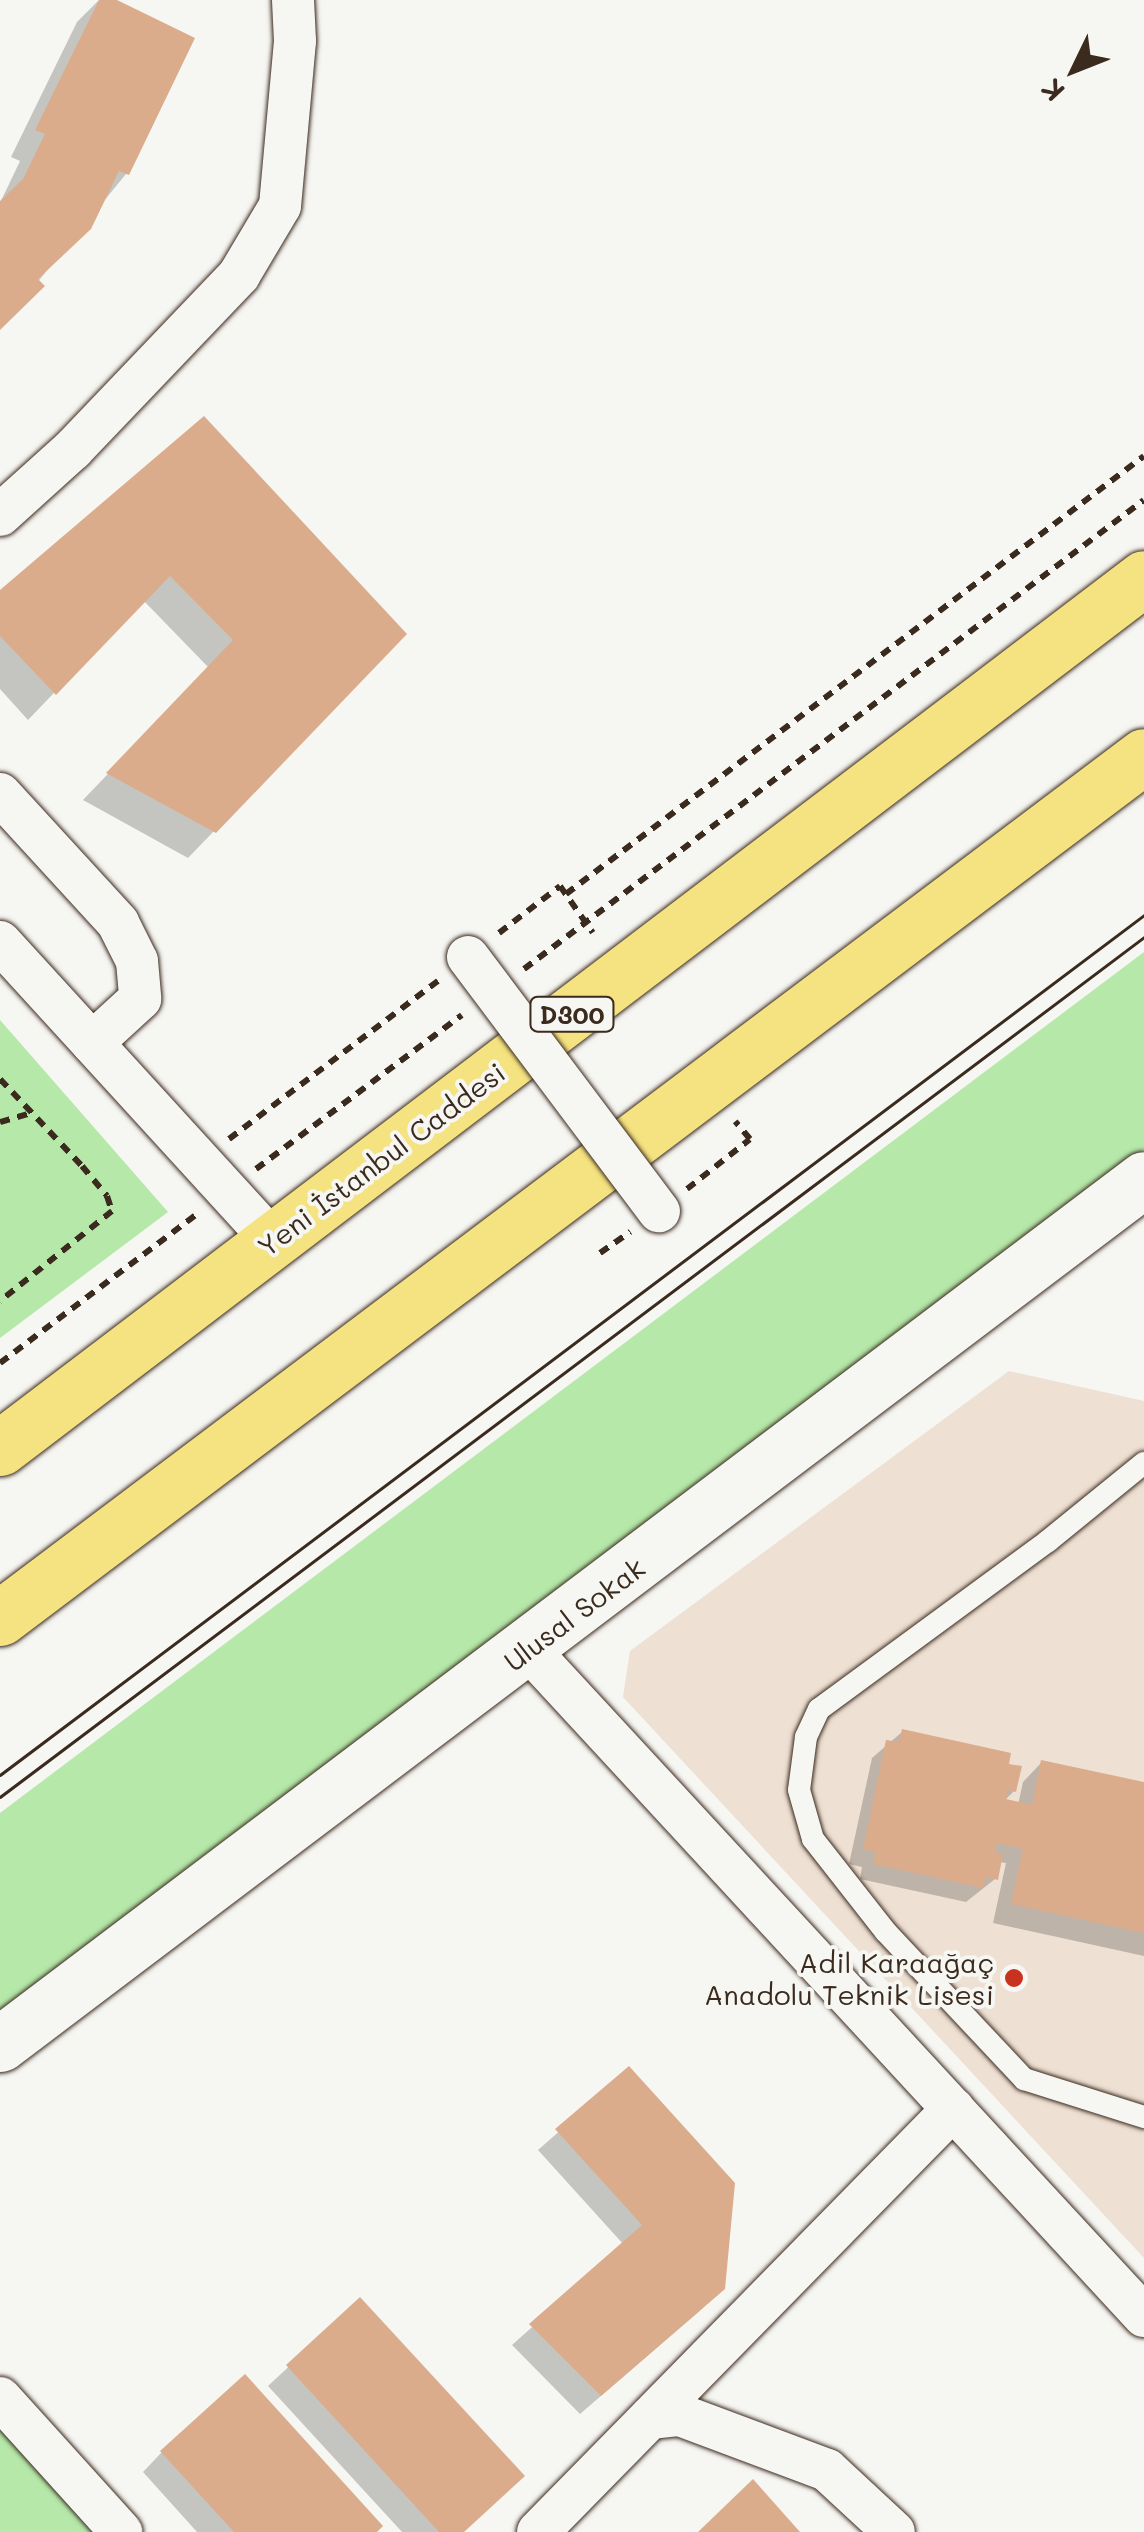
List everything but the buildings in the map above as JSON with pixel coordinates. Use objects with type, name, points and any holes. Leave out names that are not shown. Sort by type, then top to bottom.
[{"type":"highway","name":"Yeni İstanbul Caddesi","points":[[0,1448],[1144,578]]},
{"type":"highway","points":[[0,1618],[1144,756]]},
{"type":"street","points":[[0,515],[74,449],[239,276],[280,206],[295,41],[293,0]]},
{"type":"street","points":[[0,794],[118,923],[137,961],[140,999],[92,1043]]},
{"type":"street","points":[[0,942],[274,1241]]},
{"type":"street","points":[[468,956],[659,1211]]},
{"type":"street","name":"Ulusal Sokak","points":[[0,2044],[528,1649],[1144,1179]]},
{"type":"street","points":[[528,1649],[1144,2316]]},
{"type":"street","points":[[538,2532],[953,2109]]},
{"type":"street","points":[[0,2398],[122,2532]]},
{"type":"street","points":[[650,2418],[680,2415],[827,2470],[894,2532]]},
{"type":"lane","points":[[1144,1463],[1048,1541],[819,1709],[806,1738],[800,1790],[813,1839],[886,1932],[1024,2079],[1144,2117]]},
{"type":"path","points":[[566,894],[1144,456]]},
{"type":"path","points":[[508,981],[1144,500]]},
{"type":"path","points":[[0,1364],[394,1018],[560,886],[593,933]]},
{"type":"path","points":[[214,1176],[476,1005]]},
{"type":"path","points":[[0,1079],[107,1196],[112,1211],[0,1301]]},
{"type":"path","points":[[0,1122],[32,1113]]},
{"type":"path","points":[[659,1211],[750,1139]]},
{"type":"shaded area","name":"Adil Karaağaç Anadolu Teknik Lisesi","points":[[1009,1371],[1144,1401],[1144,2258],[623,1697],[630,1651]]},
{"type":"green space","points":[[1144,952],[1144,1149],[0,2014],[0,1813]]},
{"type":"green space","points":[[0,1020],[168,1212],[0,1338]]},
{"type":"green space","points":[[0,2411],[108,2532],[0,2532]]},
{"type":"tram line","points":[[0,1775],[1144,915]]},
{"type":"tram line","points":[[0,1797],[1144,937]]},
{"type":"place","name":"Adil Karaağaç Anadolu Teknik Lisesi","points":[[1014,1978]]}]
